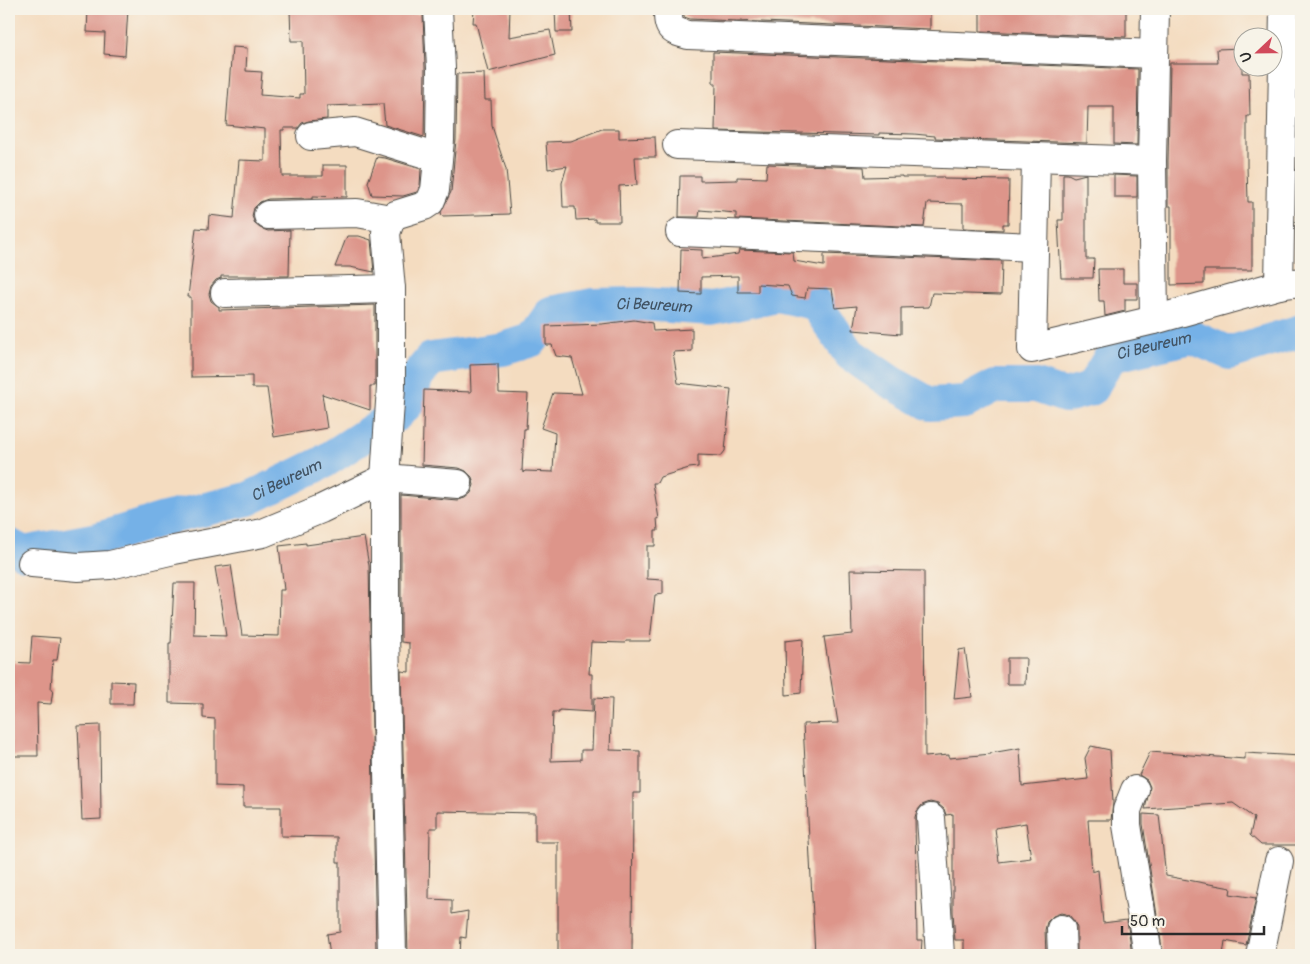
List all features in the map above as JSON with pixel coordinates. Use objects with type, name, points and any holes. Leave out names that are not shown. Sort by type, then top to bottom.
[{"type":"street","points":[[392,955],[385,478],[391,387],[391,290],[386,232],[392,219],[401,213],[417,210],[430,202],[435,190],[440,140],[441,68],[438,9]]},
{"type":"street","points":[[668,9],[670,27],[674,31],[688,35],[1154,54]]},
{"type":"street","points":[[1154,320],[1152,161],[1155,9]]},
{"type":"street","points":[[1036,157],[1032,349],[1154,320],[1290,283],[1284,9]]},
{"type":"street","points":[[311,136],[355,132],[438,158]]},
{"type":"street","points":[[677,146],[1152,161]]},
{"type":"street","points":[[268,215],[357,213],[392,219]]},
{"type":"street","points":[[680,232],[1034,247]]},
{"type":"street","points":[[225,293],[391,290]]},
{"type":"street","points":[[32,563],[78,567],[110,565],[174,550],[263,533],[321,509],[385,478],[458,484]]},
{"type":"street","points":[[1135,790],[1127,810],[1127,825],[1148,955]]},
{"type":"street","points":[[931,818],[940,955]]},
{"type":"street","points":[[1260,955],[1279,861]]},
{"type":"street","points":[[1061,928],[1062,955]]},
{"type":"building","points":[[88,9],[128,9],[125,56],[104,54],[105,33],[87,32]]},
{"type":"building","points":[[290,9],[374,9],[375,14],[423,14],[425,68],[424,137],[385,125],[383,104],[327,106],[327,119],[309,121],[302,123],[298,128],[284,128],[284,130],[281,130],[282,176],[323,176],[323,165],[347,165],[347,197],[313,196],[313,198],[268,199],[260,202],[254,208],[252,216],[255,224],[268,231],[290,230],[289,276],[221,276],[211,286],[209,294],[211,301],[219,307],[219,310],[375,305],[375,386],[370,386],[370,410],[322,394],[327,428],[274,437],[267,388],[252,388],[252,376],[191,377],[191,297],[188,297],[196,228],[208,229],[209,215],[234,218],[239,160],[265,161],[265,129],[226,125],[232,47],[247,48],[246,71],[262,72],[260,95],[300,98],[300,94],[304,94],[303,41],[291,41]]},
{"type":"building","points":[[474,9],[510,9],[509,37],[550,30],[555,55],[488,72],[476,23],[473,23]]},
{"type":"building","points":[[555,9],[571,9],[572,32],[556,32]]},
{"type":"building","points":[[684,9],[930,9],[930,29],[690,19],[684,17]]},
{"type":"building","points":[[980,9],[1126,9],[1126,37],[980,31]]},
{"type":"building","points":[[1232,48],[1232,78],[1249,78],[1250,116],[1247,116],[1247,165],[1248,202],[1252,202],[1252,270],[1204,270],[1204,284],[1171,285],[1171,206],[1168,206],[1170,63],[1218,63],[1217,49]]},
{"type":"building","points":[[713,52],[1138,69],[1137,145],[1114,144],[1114,107],[1088,107],[1087,143],[935,138],[935,136],[914,134],[879,133],[879,135],[715,131],[716,83],[713,83]]},
{"type":"building","points":[[484,73],[485,100],[491,100],[492,126],[506,169],[510,214],[442,216],[441,212],[451,192],[456,140],[457,74]]},
{"type":"building","points":[[602,129],[619,129],[619,138],[655,137],[656,157],[635,157],[637,185],[619,186],[620,222],[595,222],[595,219],[576,220],[575,207],[563,207],[562,183],[567,166],[548,169],[546,142],[571,141]]},
{"type":"building","points":[[377,157],[421,169],[420,186],[417,192],[403,196],[372,195],[368,182]]},
{"type":"building","points":[[767,164],[864,167],[865,177],[902,176],[1009,180],[1008,224],[1003,224],[1003,230],[963,228],[963,204],[927,203],[924,227],[736,219],[736,213],[700,210],[699,217],[679,217],[680,176],[700,176],[700,181],[737,180],[737,177],[766,178]]},
{"type":"building","points":[[1063,174],[1074,177],[1086,174],[1086,259],[1094,259],[1093,278],[1061,278],[1058,220],[1063,220]]},
{"type":"building","points":[[1114,175],[1137,176],[1137,197],[1114,197]]},
{"type":"building","points":[[347,236],[359,236],[371,240],[374,272],[350,267],[335,267]]},
{"type":"building","points":[[681,249],[702,250],[702,259],[738,254],[739,250],[793,252],[794,261],[824,266],[824,254],[1002,261],[1001,295],[932,293],[929,307],[901,308],[901,334],[853,330],[857,306],[835,308],[832,289],[807,288],[805,298],[792,296],[788,286],[758,284],[758,292],[738,292],[738,276],[701,277],[701,294],[680,293]]},
{"type":"building","points":[[1098,269],[1123,269],[1123,283],[1137,283],[1137,299],[1125,299],[1125,311],[1105,316],[1104,301],[1099,301]]},
{"type":"building","points":[[634,320],[652,323],[653,331],[692,329],[692,351],[673,352],[678,383],[731,389],[725,451],[721,456],[698,455],[698,467],[660,477],[657,483],[653,483],[659,519],[657,518],[658,531],[655,531],[655,546],[647,546],[647,579],[663,580],[663,594],[655,595],[650,641],[626,641],[625,643],[591,642],[589,674],[592,674],[592,712],[559,710],[559,712],[553,712],[551,761],[581,760],[581,750],[592,750],[594,698],[612,699],[610,750],[640,751],[640,793],[633,793],[632,955],[558,955],[558,842],[535,842],[535,813],[437,811],[437,828],[430,828],[429,899],[452,900],[452,914],[468,911],[466,938],[461,937],[460,955],[408,955],[401,671],[409,672],[409,643],[401,642],[401,495],[457,500],[465,498],[471,493],[474,485],[472,477],[466,471],[459,468],[422,465],[424,390],[471,392],[470,365],[498,364],[499,393],[528,394],[522,471],[524,473],[525,471],[553,472],[555,433],[541,428],[553,393],[582,394],[572,358],[556,356],[552,345],[546,345],[546,326],[602,324]]},
{"type":"building","points":[[364,537],[369,566],[376,955],[330,955],[327,934],[340,932],[340,862],[337,862],[337,837],[281,836],[281,807],[243,807],[243,787],[215,786],[215,719],[203,718],[203,704],[169,703],[169,643],[171,643],[174,583],[195,583],[194,635],[226,636],[215,567],[231,565],[242,635],[279,636],[280,590],[284,590],[279,546],[306,543],[306,545]]},
{"type":"building","points":[[850,570],[924,571],[925,757],[949,755],[949,758],[991,754],[1020,748],[1022,786],[1088,779],[1085,758],[1091,746],[1110,750],[1113,803],[1111,820],[1088,820],[1092,872],[1098,870],[1103,923],[1127,920],[1132,955],[1077,955],[1077,928],[1069,915],[1061,913],[1053,916],[1047,922],[1045,930],[1046,955],[964,955],[964,940],[955,940],[953,912],[953,814],[946,815],[944,809],[938,804],[930,802],[922,805],[915,817],[917,940],[922,940],[921,955],[815,955],[803,724],[838,723],[824,637],[852,634]],"holes":[[[1026,823],[1031,858],[999,862],[995,828]]]},
{"type":"building","points":[[32,636],[60,638],[57,660],[53,660],[51,704],[37,703],[38,756],[11,756],[9,662],[30,663]]},
{"type":"building","points":[[803,639],[801,693],[786,695],[785,641]]},
{"type":"building","points":[[965,649],[972,697],[954,699],[959,650]]},
{"type":"building","points":[[1007,658],[1026,658],[1025,684],[1007,684]]},
{"type":"building","points":[[111,681],[134,682],[133,704],[111,704]]},
{"type":"building","points":[[100,725],[101,819],[82,820],[78,726]]},
{"type":"building","points":[[1150,752],[1245,759],[1245,753],[1301,756],[1301,845],[1261,845],[1250,835],[1254,818],[1233,803],[1145,809],[1150,787],[1147,780],[1139,775]]},
{"type":"building","points":[[1143,814],[1159,815],[1166,876],[1231,888],[1230,894],[1256,898],[1246,945],[1225,941],[1223,955],[1163,955]]},
{"type":"waterway","name":"Ci Beureum","points":[[9,545],[24,553],[98,539],[164,519],[248,499],[322,463],[396,415],[408,403],[417,376],[431,359],[503,349],[532,340],[551,313],[593,305],[642,304],[712,309],[777,295],[815,303],[850,354],[889,381],[930,404],[965,402],[995,386],[1036,386],[1065,396],[1091,389],[1111,356],[1192,337],[1229,353],[1301,331]]}]
